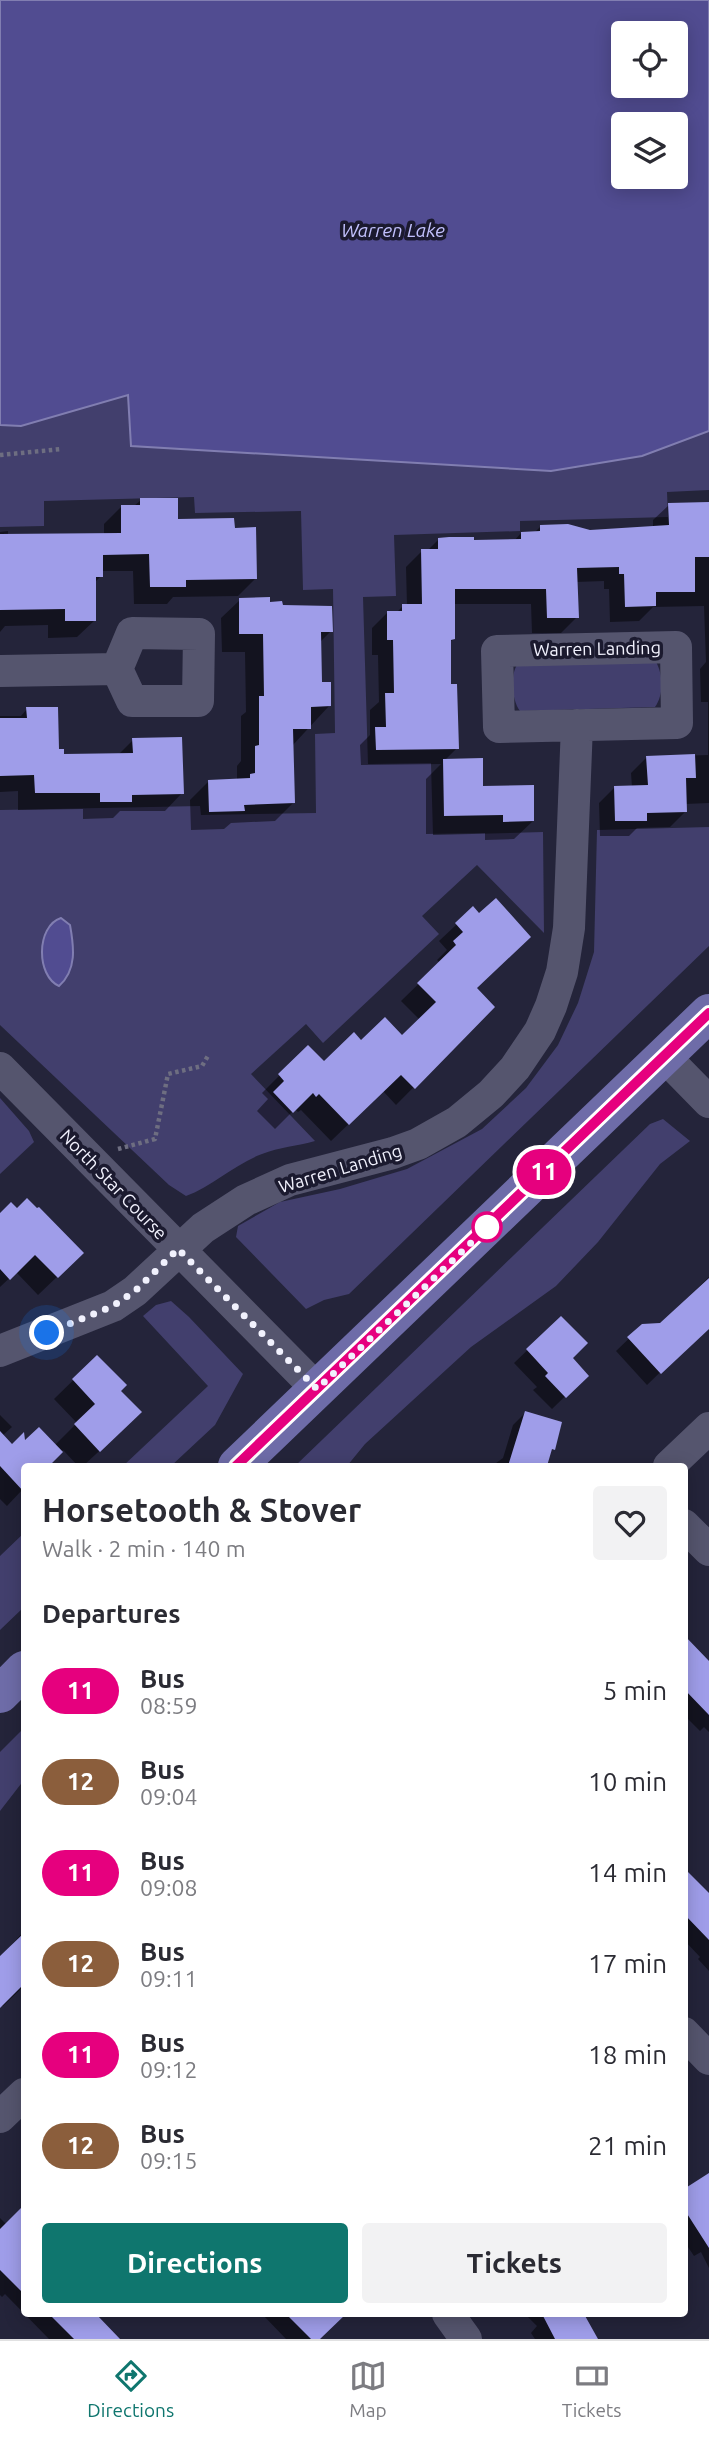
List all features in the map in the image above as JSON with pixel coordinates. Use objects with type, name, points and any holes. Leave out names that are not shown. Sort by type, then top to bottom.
[{"type":"main road","points":[[240,1463],[709,1013]]},
{"type":"main road","points":[[0,1693],[21,1673]]},
{"type":"street","name":"Warren Landing","points":[[676,647],[677,723],[577,725],[499,727],[497,650],[676,647]]},
{"type":"street","points":[[0,671],[117,669]]},
{"type":"street","name":"Warren Landing","points":[[0,1351],[113,1306],[135,1291],[203,1228],[246,1200],[290,1180],[418,1144],[457,1122],[491,1094],[515,1068],[540,1031],[562,972],[569,929],[577,725]]},
{"type":"street","points":[[664,1056],[709,1102]]},
{"type":"street","name":"North Star Course","points":[[0,1068],[317,1389]]},
{"type":"street","points":[[672,1463],[709,1428]]},
{"type":"street","points":[[688,1529],[709,1550]]},
{"type":"street","points":[[688,2037],[709,2059]]},
{"type":"street","points":[[0,2117],[21,2097]]},
{"type":"street","points":[[450,2317],[466,2339]]},
{"type":"path","points":[[0,455],[62,449]]},
{"type":"path","points":[[87,1157],[155,1139],[168,1074],[202,1066],[209,1054]]},
{"type":"shaded area","points":[[128,395],[132,446],[551,471],[642,456],[709,431],[709,490],[667,492],[668,517],[520,521],[520,531],[394,535],[396,596],[363,597],[368,764],[431,763],[433,835],[543,832],[544,933],[477,865],[422,916],[439,934],[323,1043],[306,1024],[251,1074],[315,1141],[262,1154],[186,1196],[169,1185],[0,1025],[0,810],[200,806],[201,815],[316,813],[315,734],[335,733],[333,589],[303,590],[301,511],[195,513],[194,497],[44,501],[44,526],[0,527],[0,425],[21,426]]},
{"type":"shaded area","points":[[656,662],[661,684],[660,697],[655,707],[520,711],[515,701],[513,682],[517,665]]},
{"type":"shaded area","points":[[709,827],[709,946],[349,1294],[324,1300],[306,1309],[236,1237],[238,1226],[280,1202],[340,1189],[407,1169],[482,1129],[526,1088],[558,1045],[578,1003],[594,952],[597,830]]},
{"type":"shaded area","points":[[0,1098],[29,1131],[34,1142],[0,1174]]},
{"type":"shaded area","points":[[663,1119],[690,1141],[660,1164],[598,1242],[556,1286],[471,1347],[365,1444],[349,1463],[298,1463],[650,1124]]},
{"type":"shaded area","points":[[171,1301],[243,1374],[215,1425],[174,1463],[126,1463],[208,1386],[143,1316],[156,1305]]},
{"type":"shaded area","points":[[21,1536],[21,1610],[0,1630],[0,1556]]},
{"type":"shaded area","points":[[21,1731],[21,1784],[0,1811],[0,1752]]},
{"type":"water","name":"Warren Lake","points":[[0,0],[709,0],[709,431],[642,456],[551,471],[131,446],[128,395],[21,426],[0,425]]},
{"type":"water","points":[[61,918],[70,925],[73,958],[69,973],[59,986],[51,981],[46,972],[42,951],[47,931]]},
{"type":"building","points":[[140,498],[178,498],[178,519],[234,518],[235,528],[256,527],[257,579],[186,580],[186,587],[150,587],[149,554],[103,555],[103,577],[96,577],[96,621],[65,621],[65,609],[0,610],[0,534],[121,533],[121,505],[140,505]]},
{"type":"building","points":[[709,502],[709,557],[695,557],[695,592],[656,592],[656,606],[625,607],[624,574],[619,574],[619,567],[577,568],[579,618],[547,618],[546,589],[455,589],[455,639],[451,640],[451,684],[457,684],[459,749],[376,750],[375,727],[386,727],[385,693],[394,693],[393,640],[387,640],[387,611],[402,611],[402,604],[422,604],[421,549],[438,549],[438,538],[521,539],[521,532],[540,531],[540,525],[568,524],[590,530],[669,525],[668,503]]},
{"type":"building","points":[[270,597],[270,602],[282,601],[283,605],[332,606],[333,632],[321,632],[322,682],[331,682],[331,706],[311,707],[311,729],[293,729],[295,803],[244,805],[245,811],[209,812],[208,780],[250,778],[250,774],[255,773],[255,746],[259,745],[259,696],[264,696],[263,634],[239,634],[239,598]]},
{"type":"building","points":[[26,707],[58,707],[59,749],[64,749],[64,754],[133,753],[132,738],[182,737],[184,794],[132,795],[132,802],[100,802],[100,793],[35,793],[34,775],[0,776],[0,718],[27,718]]},
{"type":"building","points":[[695,754],[696,778],[686,778],[687,812],[647,813],[647,821],[615,821],[614,786],[648,785],[646,756]]},
{"type":"building","points":[[483,758],[483,786],[534,785],[534,821],[503,822],[503,815],[444,816],[443,759]]},
{"type":"building","points":[[496,898],[531,937],[477,988],[495,1007],[415,1089],[401,1075],[349,1125],[319,1094],[316,1097],[313,1093],[293,1113],[273,1092],[284,1081],[278,1074],[308,1045],[324,1061],[354,1032],[361,1040],[385,1017],[402,1035],[436,1002],[417,983],[456,945],[453,941],[463,932],[455,923],[473,906],[479,913]]},
{"type":"building","points":[[27,1198],[84,1253],[58,1278],[35,1255],[10,1280],[0,1269],[0,1213],[11,1202],[17,1208]]},
{"type":"building","points":[[709,1278],[709,1329],[661,1374],[627,1337],[642,1324],[660,1323]]},
{"type":"building","points":[[561,1316],[588,1343],[573,1358],[589,1376],[566,1398],[545,1376],[548,1373],[526,1349]]},
{"type":"building","points":[[97,1355],[127,1385],[121,1391],[142,1412],[100,1452],[74,1424],[95,1404],[72,1379]]},
{"type":"building","points":[[525,1411],[562,1422],[555,1450],[552,1449],[548,1463],[509,1463]]},
{"type":"building","points":[[39,1427],[63,1452],[52,1463],[21,1463],[21,1489],[0,1466],[0,1431],[12,1444],[24,1432],[25,1440]]},
{"type":"building","points":[[688,1639],[709,1661],[709,1715],[688,1693]]},
{"type":"building","points":[[688,1872],[709,1893],[709,1940],[688,1918]]},
{"type":"building","points":[[21,1936],[21,1987],[0,2008],[0,1956]]},
{"type":"building","points":[[709,2173],[709,2248],[688,2215],[688,2186]]},
{"type":"building","points":[[21,2208],[21,2291],[0,2270],[0,2229]]},
{"type":"building","points":[[52,2317],[99,2317],[120,2339],[74,2339]]},
{"type":"building","points":[[289,2317],[343,2317],[320,2339],[311,2339]]},
{"type":"building","points":[[544,2317],[586,2317],[598,2339],[555,2339]]},
{"type":"bus line","name":"11","points":[[239,1463],[709,1013]]},
{"type":"route","points":[[47,1333],[113,1306],[135,1291],[178,1249],[317,1389],[491,1224],[487,1227]]}]
